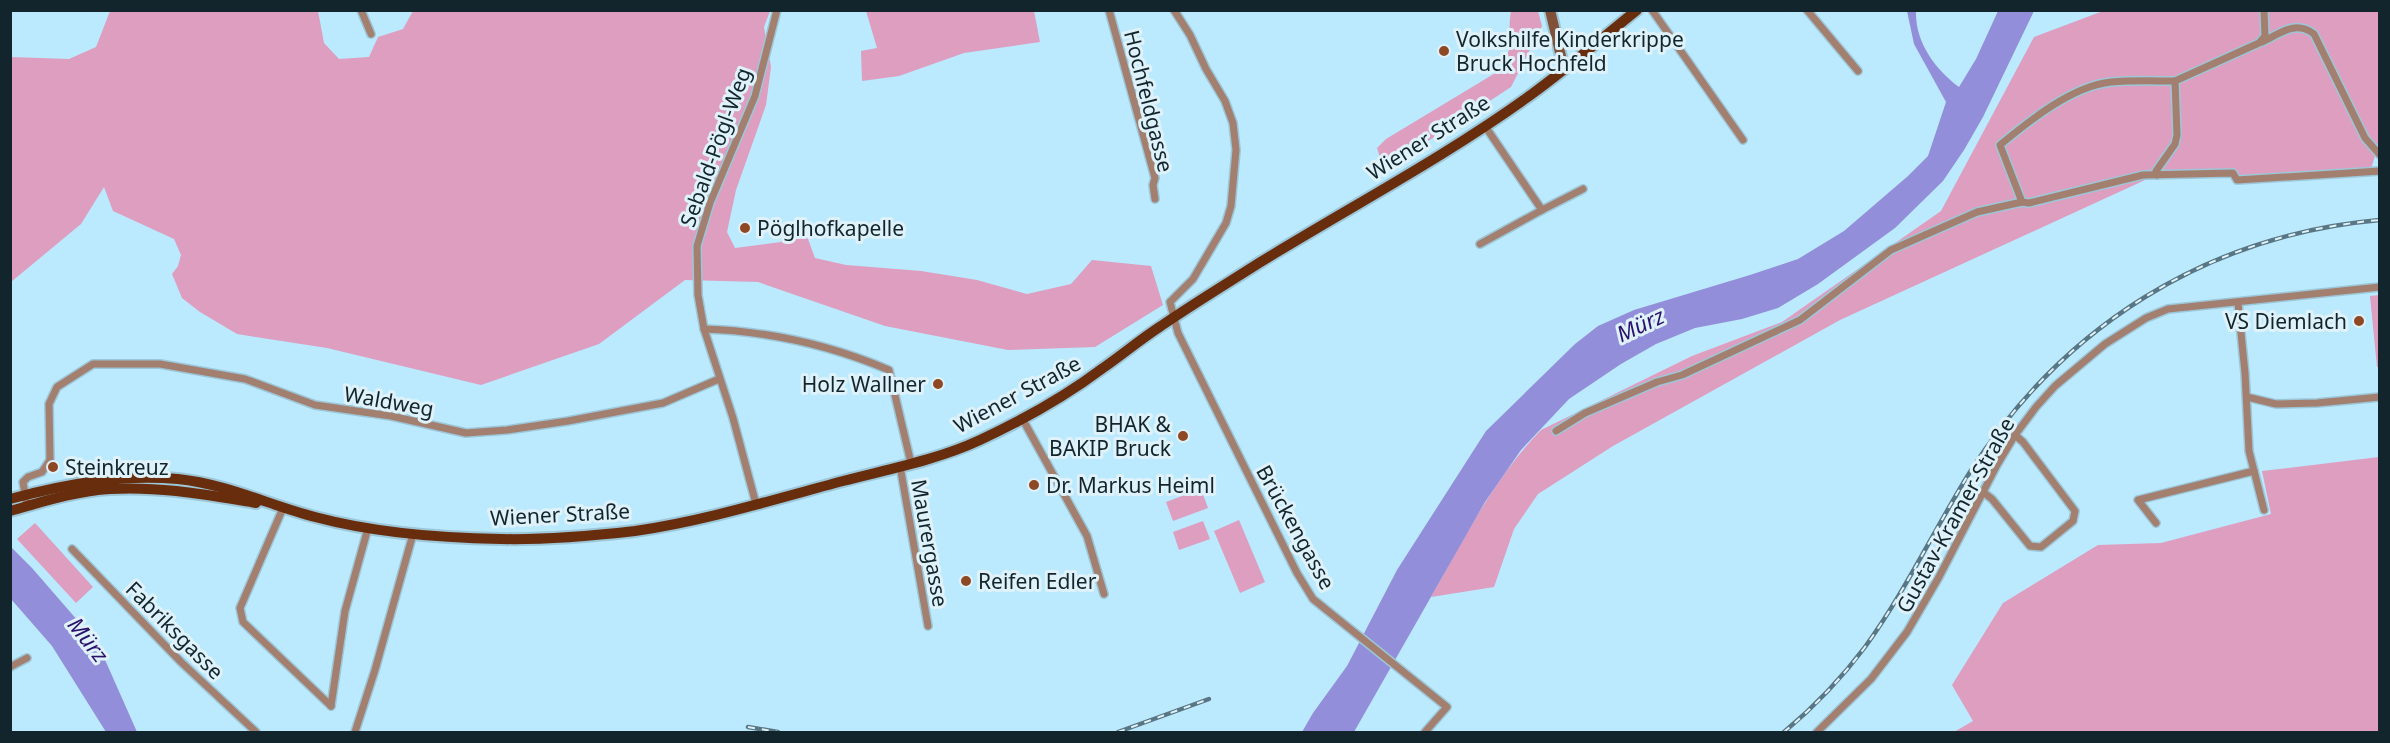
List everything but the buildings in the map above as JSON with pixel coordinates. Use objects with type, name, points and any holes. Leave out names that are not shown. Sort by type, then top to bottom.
[{"type":"main road","points":[[1550,10],[1564,69]]},
{"type":"main road","name":"Wiener Straße","points":[[10,511],[26,501],[75,483],[160,478],[231,489],[283,508],[368,528],[413,534],[501,539],[553,537],[636,530],[756,504],[911,463],[977,442],[1099,372],[1173,318],[1485,126],[1532,94],[1637,10]]},
{"type":"main road","name":"Wiener Straße","points":[[10,500],[26,501]]},
{"type":"street","points":[[361,10],[371,34]]},
{"type":"street","name":"Sebald-Pögl-Weg","points":[[756,504],[733,418],[704,329],[698,295],[697,246],[710,203],[755,96],[777,10]]},
{"type":"street","name":"Hochfeldgasse","points":[[1109,10],[1155,178],[1153,185],[1155,199]]},
{"type":"street","points":[[1173,318],[1170,302],[1193,279],[1226,223],[1231,206],[1236,150],[1233,123],[1225,101],[1174,10]]},
{"type":"street","points":[[1652,10],[1743,140]]},
{"type":"street","points":[[1807,10],[1858,71]]},
{"type":"street","points":[[2259,43],[2265,36],[2265,10]]},
{"type":"street","points":[[2022,202],[2000,146],[2027,122],[2091,86],[2110,82],[2175,81],[2294,27],[2307,28],[2314,33],[2364,138],[2379,155]]},
{"type":"street","points":[[2157,175],[2156,171],[2175,144],[2177,135],[2175,81]]},
{"type":"street","points":[[1485,126],[1542,210]]},
{"type":"street","points":[[1556,431],[1585,413],[1657,382],[1682,375],[1800,320],[1891,250],[1977,212],[2022,202],[2029,203],[2124,178],[2233,173],[2237,180],[2379,171]]},
{"type":"street","points":[[1480,244],[1583,189]]},
{"type":"street","name":"Gustav-Kramer-Straße","points":[[1817,732],[1871,679],[1907,632],[1940,577],[2015,435],[2036,407],[2063,379],[2105,344],[2146,318],[2168,309],[2379,286]]},
{"type":"street","points":[[2238,303],[2247,397],[2249,451],[2264,510]]},
{"type":"street","name":"Brückengasse","points":[[1173,318],[1178,333],[1297,573],[1313,599],[1447,707],[1425,732]]},
{"type":"street","points":[[704,329],[736,330],[781,336],[889,370],[911,463]]},
{"type":"street","name":"Waldweg","points":[[26,501],[23,482],[28,477],[42,472],[50,460],[49,404],[57,387],[93,364],[160,364],[244,379],[315,405],[391,416],[466,433],[507,430],[568,421],[663,403],[719,379]]},
{"type":"street","points":[[2247,397],[2276,404],[2379,397]]},
{"type":"street","points":[[1022,418],[1087,536],[1104,594]]},
{"type":"street","points":[[1983,492],[1992,499],[2030,546],[2041,547],[2073,521],[2075,511],[2068,500],[2015,435]]},
{"type":"street","name":"Maurergasse","points":[[900,466],[928,626]]},
{"type":"street","points":[[2156,523],[2138,501],[2254,471]]},
{"type":"street","points":[[283,508],[240,608],[241,614],[243,622],[331,706],[345,611],[368,528]]},
{"type":"street","points":[[355,732],[413,534]]},
{"type":"street","name":"Fabriksgasse","points":[[72,549],[181,662],[256,732]]},
{"type":"street","points":[[10,666],[27,658]]},
{"type":"shaded area","points":[[110,11],[318,11],[324,43],[339,59],[369,57],[378,37],[403,29],[413,11],[770,11],[764,27],[771,67],[766,105],[736,190],[727,232],[735,248],[781,242],[793,222],[808,239],[815,258],[846,265],[921,271],[977,280],[1027,294],[1071,284],[1092,260],[1151,266],[1163,305],[1095,347],[1008,350],[885,326],[758,282],[685,280],[599,344],[481,385],[327,348],[237,334],[200,312],[182,298],[172,274],[178,266],[181,255],[174,239],[113,211],[104,187],[81,224],[11,282],[10,57],[69,59],[96,47]]},
{"type":"shaded area","points":[[866,11],[1034,11],[1040,42],[964,53],[899,76],[862,81],[861,51],[877,48]]},
{"type":"shaded area","points":[[1511,11],[1538,11],[1542,26],[1511,87],[1438,135],[1386,166],[1382,164],[1377,148],[1386,139],[1497,72],[1509,48]]},
{"type":"shaded area","points":[[2103,11],[2379,11],[2379,143],[2370,172],[2237,180],[2232,173],[2156,175],[1840,320],[1613,446],[1538,494],[1514,529],[1494,587],[1431,597],[1494,489],[1541,430],[1692,356],[1782,322],[1941,211],[2034,37]]},
{"type":"shaded area","points":[[2379,295],[2380,367],[2377,367],[2370,296]]},
{"type":"shaded area","points":[[2379,457],[2379,732],[1954,732],[1973,721],[1952,685],[2003,603],[2098,545],[2161,543],[2271,514],[2262,471]]},
{"type":"shaded area","points":[[1201,489],[1208,508],[1173,521],[1166,502]]},
{"type":"shaded area","points":[[1239,520],[1265,582],[1240,593],[1214,531]]},
{"type":"shaded area","points":[[1203,521],[1210,539],[1179,550],[1173,532]]},
{"type":"shaded area","points":[[35,523],[93,587],[76,603],[17,539]]},
{"type":"water","points":[[1907,11],[1916,11],[1919,33],[1928,54],[1942,72],[1959,87],[1976,59],[1998,11],[2034,11],[1983,117],[1943,181],[1895,228],[1818,284],[1778,308],[1742,319],[1695,328],[1656,344],[1569,399],[1521,450],[1485,502],[1354,732],[1302,732],[1347,666],[1397,570],[1486,431],[1575,344],[1598,326],[1634,310],[1798,259],[1844,231],[1928,156],[1946,102],[1914,44]]},
{"type":"water","name":"Mürz","points":[[11,547],[98,644],[137,732],[106,732],[52,646],[11,599]]},
{"type":"railway","points":[[1784,732],[1827,692],[1865,647],[1893,605],[1970,472],[2007,420],[2049,374],[2095,332],[2145,297],[2199,268],[2256,245],[2316,229],[2380,220]]},
{"type":"railway","points":[[1118,732],[1209,699]]},
{"type":"railway","points":[[748,727],[778,732]]},
{"type":"place","name":"Volkshilfe Kinderkrippe Bruck Hochfeld","points":[[1444,51]]},
{"type":"place","name":"Pöglhofkapelle","points":[[745,228]]},
{"type":"place","name":"VS Diemlach","points":[[2359,321]]},
{"type":"place","name":"Holz Wallner","points":[[938,384]]},
{"type":"place","name":"BHAK & BAKIP Bruck","points":[[1183,436]]},
{"type":"place","name":"Steinkreuz","points":[[53,467]]},
{"type":"place","name":"Dr. Markus Heiml","points":[[1034,485]]},
{"type":"place","name":"Reifen Edler","points":[[966,581]]}]
